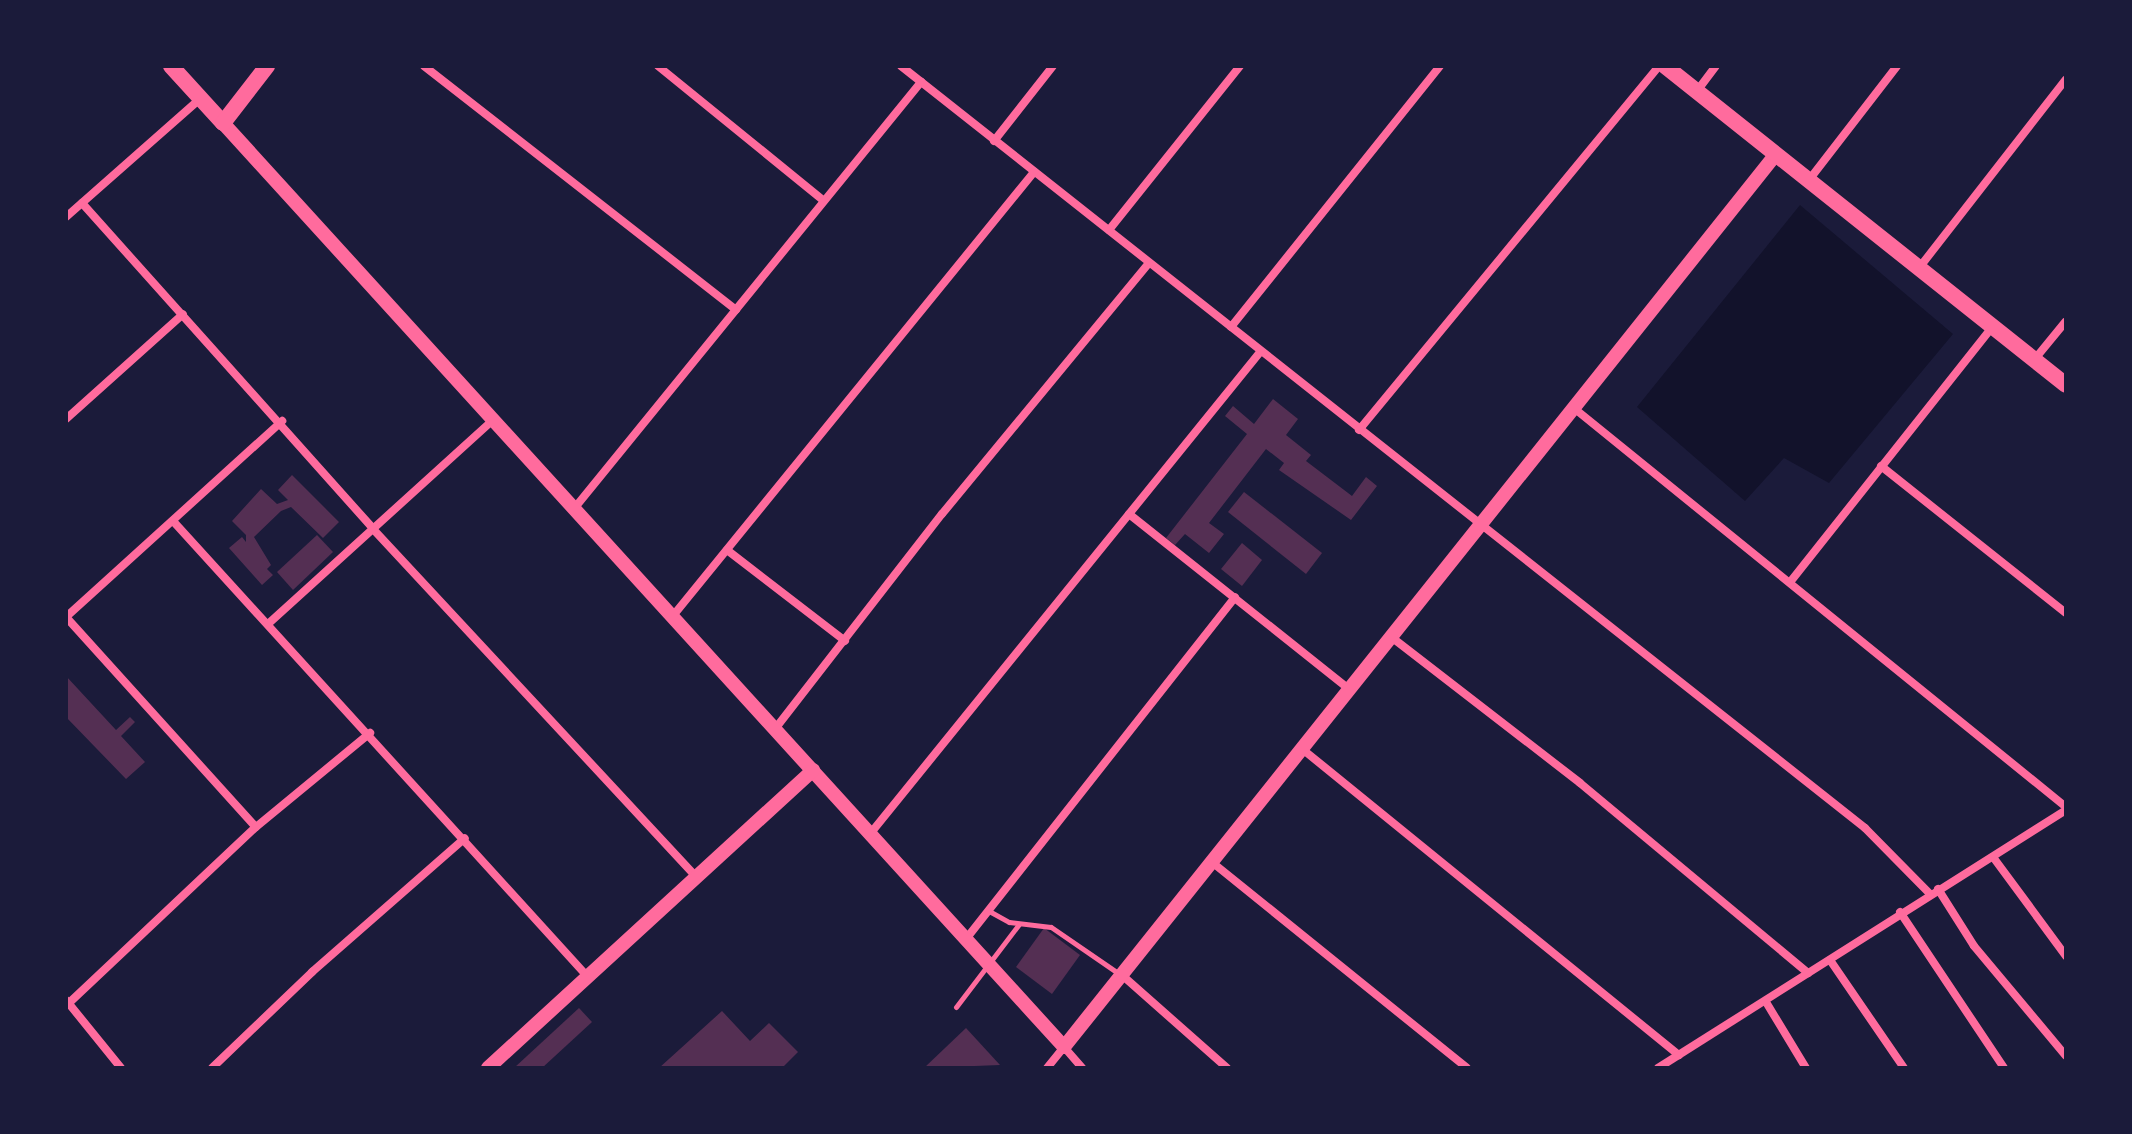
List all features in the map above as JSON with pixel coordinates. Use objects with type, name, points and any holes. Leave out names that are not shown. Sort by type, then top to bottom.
[{"type":"main road","points":[[171,66],[223,123],[267,66]]},
{"type":"main road","points":[[1665,66],[2066,385]]},
{"type":"street","points":[[424,66],[736,310]]},
{"type":"street","points":[[658,66],[823,200]]},
{"type":"street","points":[[901,66],[1479,526],[1865,828],[1934,892],[1974,946],[2066,1056]]},
{"type":"street","points":[[994,141],[1053,66]]},
{"type":"street","points":[[1109,230],[1240,66]]},
{"type":"street","points":[[1231,327],[1440,66]]},
{"type":"street","points":[[1359,430],[1659,66]]},
{"type":"street","points":[[1697,91],[1716,66]]},
{"type":"street","points":[[1809,181],[1897,66]]},
{"type":"street","points":[[1919,268],[2066,79]]},
{"type":"street","points":[[572,511],[921,82]]},
{"type":"street","points":[[66,217],[200,99]]},
{"type":"street","points":[[223,123],[572,511],[813,770],[1082,1068]]},
{"type":"street","points":[[1047,1068],[1776,154]]},
{"type":"street","points":[[672,617],[1034,172]]},
{"type":"street","points":[[82,203],[282,421],[373,529],[697,878]]},
{"type":"street","points":[[775,729],[1149,263]]},
{"type":"street","points":[[66,419],[183,314]]},
{"type":"street","points":[[2034,360],[2066,321]]},
{"type":"street","points":[[1791,581],[1992,326]]},
{"type":"street","points":[[870,834],[1261,351]]},
{"type":"street","points":[[1575,409],[1791,581],[2066,808],[1658,1068]]},
{"type":"street","points":[[256,827],[66,617],[282,421]]},
{"type":"street","points":[[268,624],[492,421]]},
{"type":"street","points":[[1881,466],[2066,613]]},
{"type":"street","points":[[1129,514],[1348,688]]},
{"type":"street","points":[[173,521],[370,733],[589,978]]},
{"type":"street","points":[[727,550],[845,641]]},
{"type":"street","points":[[966,939],[1235,597]]},
{"type":"street","points":[[1390,636],[1592,792],[1808,973]]},
{"type":"street","points":[[121,1068],[68,1001],[256,827],[370,733]]},
{"type":"street","points":[[1301,748],[1679,1055]]},
{"type":"street","points":[[488,1068],[813,770]]},
{"type":"street","points":[[212,1068],[312,972],[465,838]]},
{"type":"street","points":[[1993,857],[2066,956]]},
{"type":"street","points":[[1213,863],[1467,1068]]},
{"type":"street","points":[[1900,912],[2004,1068]]},
{"type":"street","points":[[1830,960],[1904,1068]]},
{"type":"street","points":[[1123,976],[1227,1068]]},
{"type":"street","points":[[1766,1002],[1806,1068]]},
{"type":"lane","points":[[989,911],[1019,924],[1051,927],[1123,976]]},
{"type":"lane","points":[[956,1007],[991,966],[1019,924]]},
{"type":"shaded area","points":[[1800,205],[1953,334],[1829,483],[1784,458],[1745,501],[1637,407]]},
{"type":"building","points":[[1273,399],[1298,419],[1286,435],[1311,455],[1306,461],[1352,496],[1366,477],[1377,486],[1351,520],[1279,470],[1284,463],[1266,449],[1209,523],[1224,534],[1209,553],[1185,534],[1175,545],[1166,538],[1247,434],[1225,416],[1233,406],[1254,424]]},
{"type":"building","points":[[292,475],[339,522],[323,538],[291,507],[281,511],[254,537],[271,565],[267,569],[273,575],[262,585],[229,548],[242,537],[246,542],[246,535],[232,521],[261,489],[277,504],[288,500],[278,490]]},
{"type":"building","points":[[1244,492],[1322,553],[1306,574],[1228,512]]},
{"type":"building","points":[[317,535],[333,552],[293,590],[277,572]]},
{"type":"building","points":[[1242,543],[1262,560],[1242,586],[1221,569]]},
{"type":"building","points":[[66,676],[116,730],[130,717],[135,722],[121,736],[145,762],[126,779],[66,717]]},
{"type":"building","points":[[1044,928],[1080,955],[1052,994],[1016,967]]},
{"type":"building","points":[[579,1008],[592,1022],[542,1068],[514,1068]]},
{"type":"building","points":[[722,1011],[750,1041],[769,1023],[798,1052],[782,1068],[659,1068]]},
{"type":"building","points":[[966,1028],[1000,1065],[924,1068]]}]
